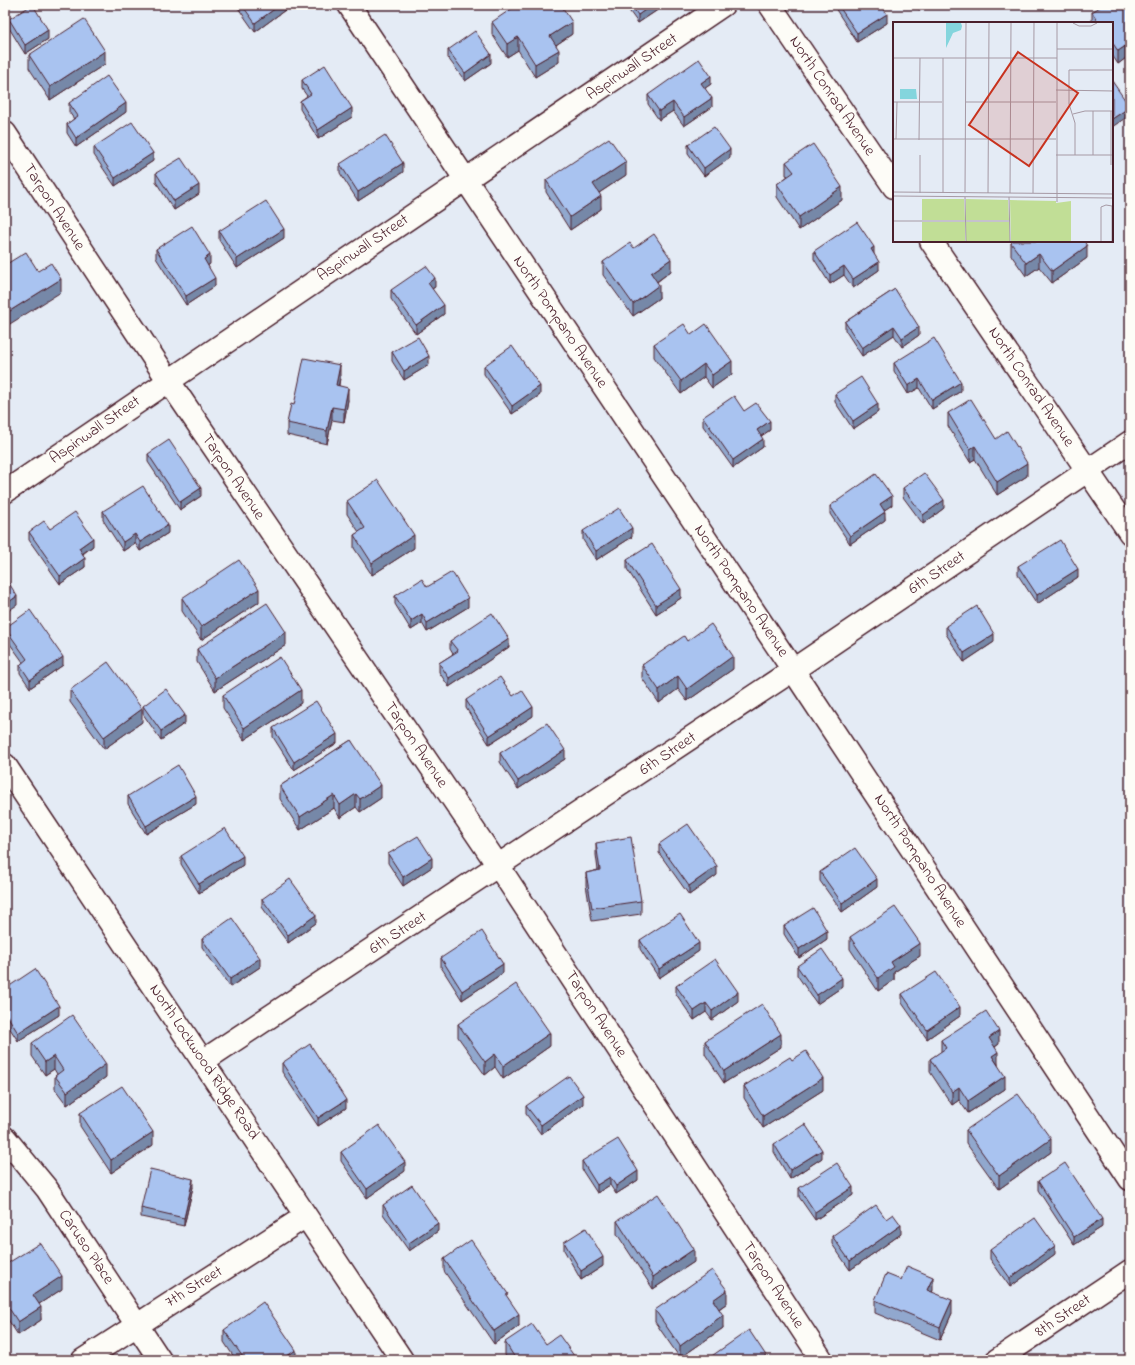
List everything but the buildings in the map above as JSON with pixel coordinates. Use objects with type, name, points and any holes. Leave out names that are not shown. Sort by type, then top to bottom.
[{"type":"street","name":"North Pompano Avenue","points":[[349,5],[793,670],[1130,1179]]},
{"type":"street","name":"Aspinwall Street","points":[[5,492],[723,5]]},
{"type":"street","name":"North Conrad Avenue","points":[[770,5],[893,186]]},
{"type":"street","name":"Tarpon Avenue","points":[[5,132],[168,380],[499,866],[822,1360]]},
{"type":"street","name":"North Conrad Avenue","points":[[932,242],[1089,470],[1130,533]]},
{"type":"street","name":"6th Street","points":[[203,1061],[793,670],[1130,442]]},
{"type":"street","name":"North Lockwood Ridge Road","points":[[5,765],[402,1360]]},
{"type":"street","name":"Caruso Place","points":[[5,1138],[47,1189],[137,1323],[160,1360]]},
{"type":"street","name":"7th Street","points":[[83,1360],[137,1323],[306,1216]]},
{"type":"street","name":"8th Street","points":[[997,1360],[1130,1271]]}]
